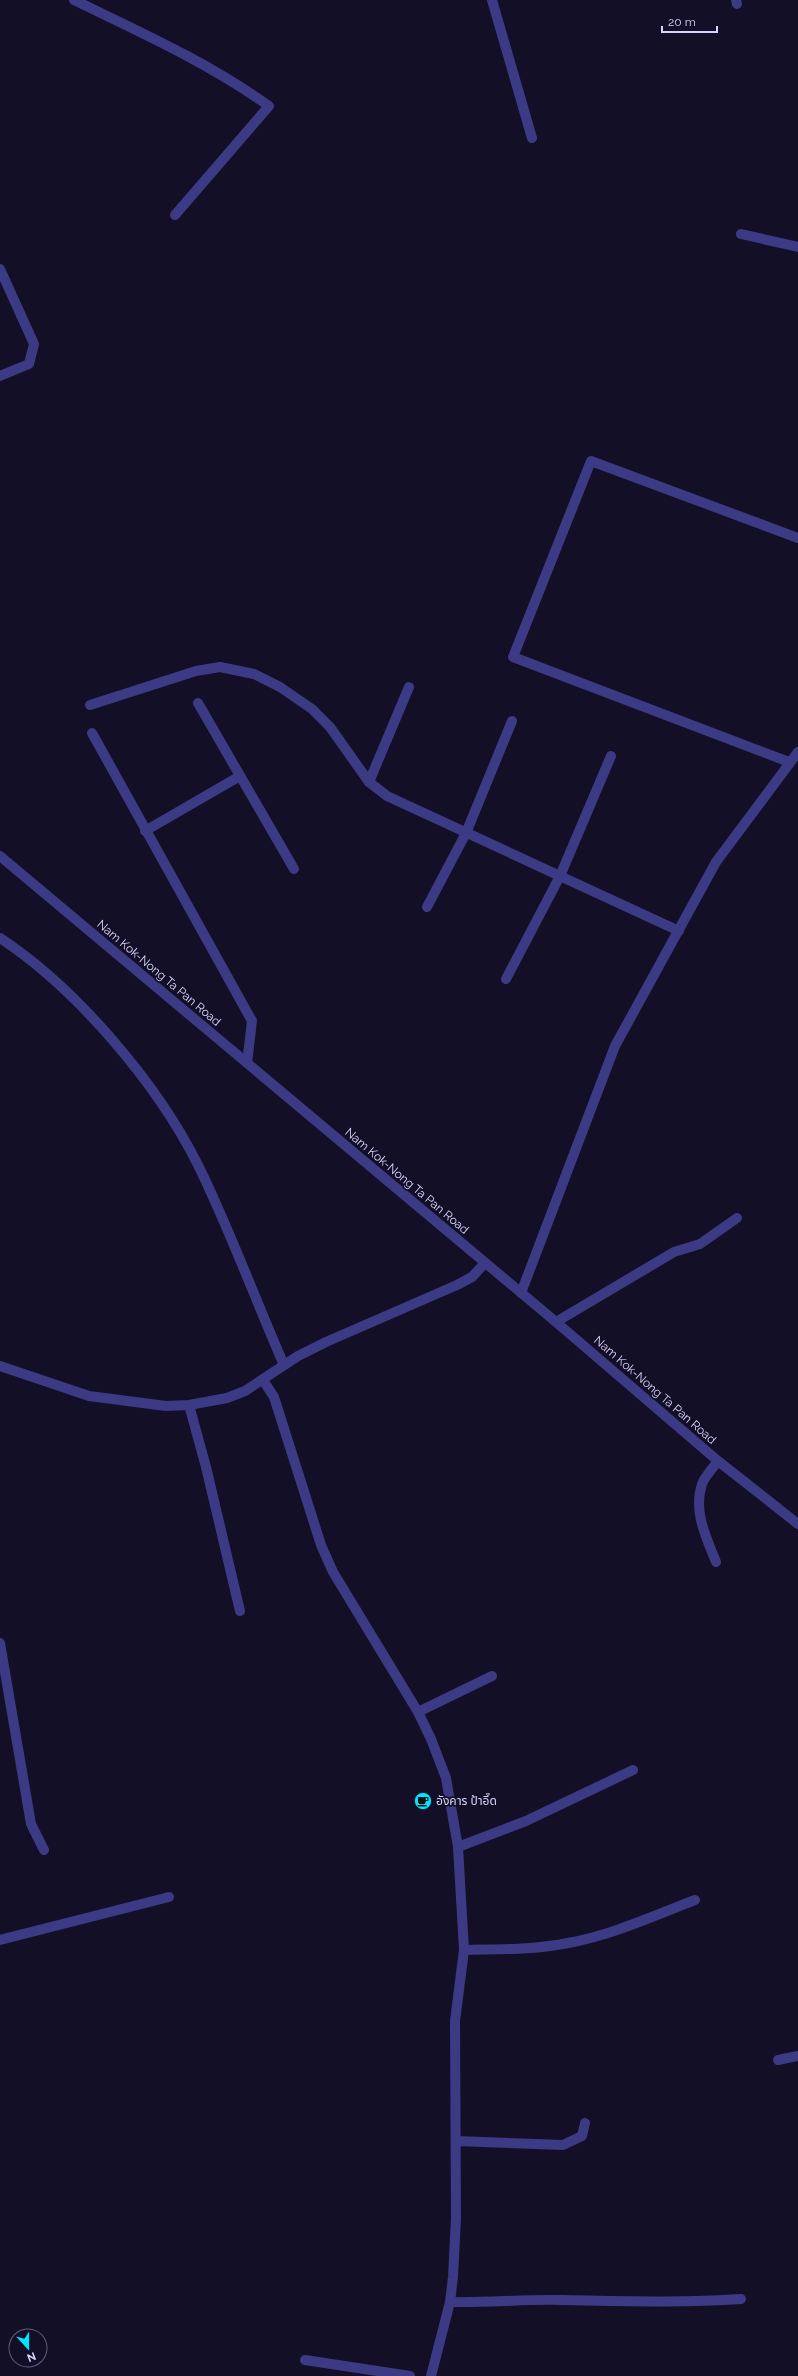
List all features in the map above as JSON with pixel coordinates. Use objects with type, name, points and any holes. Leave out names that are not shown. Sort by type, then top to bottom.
[{"type":"street","points":[[74,0],[191,56],[230,79],[269,106],[175,216]]},
{"type":"street","points":[[492,0],[532,138]]},
{"type":"street","points":[[741,234],[798,247]]},
{"type":"street","points":[[0,269],[34,344],[29,364],[0,376]]},
{"type":"street","points":[[790,762],[513,657],[591,461],[798,538]]},
{"type":"street","points":[[90,705],[196,671],[220,667],[254,674],[280,687],[312,709],[330,727],[369,782],[387,796],[678,931]]},
{"type":"street","points":[[369,782],[408,687]]},
{"type":"street","points":[[198,703],[294,869]]},
{"type":"street","points":[[427,908],[466,833],[512,721]]},
{"type":"street","points":[[92,734],[252,1021],[247,1063]]},
{"type":"street","points":[[521,1293],[615,1046],[716,862],[798,752]]},
{"type":"street","points":[[506,979],[560,876],[612,756]]},
{"type":"street","points":[[145,831],[240,776]]},
{"type":"street","name":"Nam Kok-Nong Ta Pan Road","points":[[0,856],[556,1322],[718,1461],[797,1521]]},
{"type":"street","points":[[0,938],[22,952],[67,992],[118,1048],[153,1091],[197,1164],[238,1254],[284,1365]]},
{"type":"street","points":[[556,1322],[674,1252],[700,1244],[737,1218]]},
{"type":"street","points":[[0,1366],[89,1396],[166,1406],[189,1405],[227,1398],[245,1391],[284,1365],[326,1342],[457,1285],[472,1277],[485,1263]]},
{"type":"street","points":[[263,1380],[274,1397],[321,1545],[333,1572],[418,1712],[446,1778],[458,1847],[464,1950],[455,2022],[456,2218],[453,2277],[450,2302],[431,2376]]},
{"type":"street","points":[[189,1405],[206,1467],[240,1611]]},
{"type":"street","points":[[716,1562],[699,1515],[699,1496],[703,1483],[718,1461]]},
{"type":"street","points":[[0,1643],[31,1824],[44,1850]]},
{"type":"street","points":[[418,1712],[492,1676]]},
{"type":"street","points":[[458,1847],[526,1821],[633,1770]]},
{"type":"street","points":[[0,1940],[170,1897]]},
{"type":"street","points":[[464,1950],[540,1947],[568,1943],[604,1935],[695,1900]]},
{"type":"street","points":[[778,2060],[798,2056]]},
{"type":"street","points":[[456,2141],[563,2145],[582,2136],[584,2123]]},
{"type":"street","points":[[450,2302],[492,2303],[561,2300],[690,2303],[741,2299]]},
{"type":"street","points":[[305,2360],[410,2376]]},
{"type":"place","name":"อังคาร ป้าอี๊ด","points":[[423,1801]]}]
